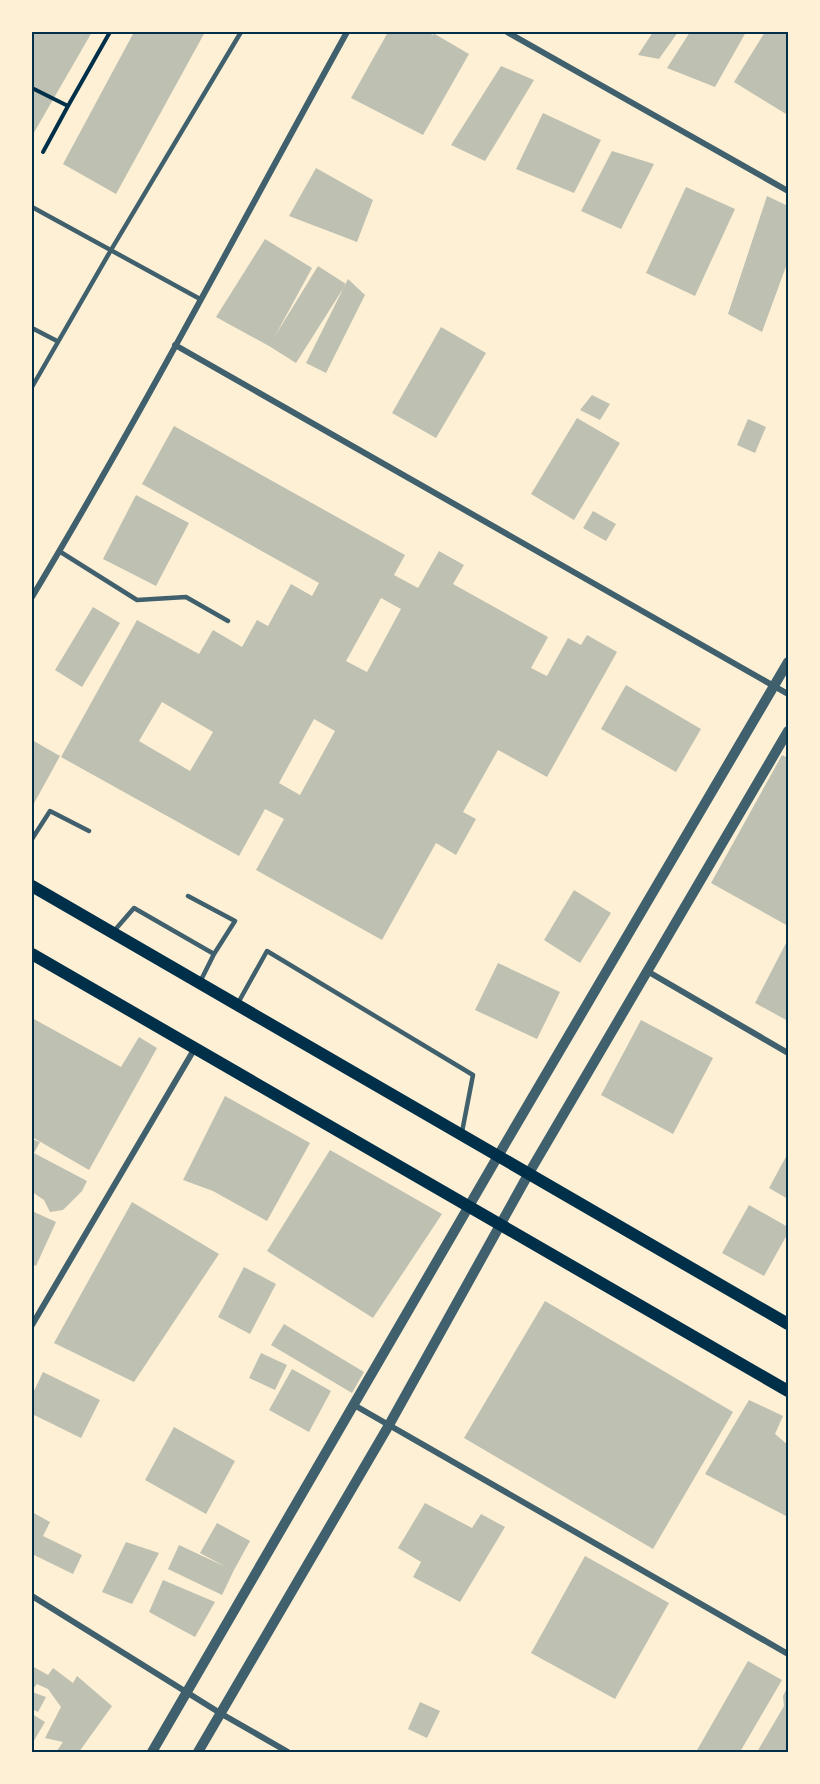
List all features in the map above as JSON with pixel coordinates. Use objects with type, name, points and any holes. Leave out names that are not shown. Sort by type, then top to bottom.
[{"type":"main road","points":[[32,886],[789,1324]]},
{"type":"main road","points":[[32,954],[789,1391]]},
{"type":"street","points":[[32,597],[175,345],[347,32]]},
{"type":"street","points":[[507,32],[789,191]]},
{"type":"street","points":[[175,345],[789,694]]},
{"type":"street","points":[[152,1752],[498,1156],[789,662]]},
{"type":"street","points":[[198,1752],[389,1425],[529,1173],[789,731]]},
{"type":"street","points":[[647,971],[789,1053]]},
{"type":"street","points":[[32,1324],[195,1048]]},
{"type":"street","points":[[354,1405],[789,1654]]},
{"type":"street","points":[[32,1596],[220,1713],[288,1752]]},
{"type":"lane","points":[[32,387],[57,340],[241,32]]},
{"type":"lane","points":[[32,207],[200,299]]},
{"type":"lane","points":[[32,328],[57,340]]},
{"type":"lane","points":[[59,551],[137,600],[186,597],[228,621]]},
{"type":"lane","points":[[32,839],[50,811],[89,831]]},
{"type":"lane","points":[[188,896],[235,921],[214,954],[200,984]]},
{"type":"lane","points":[[112,933],[134,908],[214,954]]},
{"type":"lane","points":[[237,1005],[267,951],[473,1075],[461,1135]]},
{"type":"path","points":[[43,152],[110,32]]},
{"type":"path","points":[[32,88],[68,106]]},
{"type":"building","points":[[32,32],[92,32],[32,136]]},
{"type":"building","points":[[134,32],[205,32],[116,194],[63,164]]},
{"type":"building","points":[[388,32],[426,32],[433,35],[433,33],[469,54],[423,135],[351,98]]},
{"type":"building","points":[[653,32],[678,32],[659,59],[638,55]]},
{"type":"building","points":[[690,32],[746,32],[715,87],[667,68]]},
{"type":"building","points":[[765,32],[788,32],[788,111],[786,114],[734,82]]},
{"type":"building","points":[[501,66],[534,80],[485,161],[451,145]]},
{"type":"building","points":[[543,113],[601,140],[574,193],[516,169]]},
{"type":"building","points":[[612,151],[654,164],[621,229],[581,211]]},
{"type":"building","points":[[316,168],[373,200],[357,242],[289,216]]},
{"type":"building","points":[[686,187],[735,209],[695,296],[646,273]]},
{"type":"building","points":[[767,196],[788,206],[788,261],[762,332],[728,314]]},
{"type":"building","points":[[265,239],[312,268],[275,336],[318,266],[346,284],[296,363],[216,317]]},
{"type":"building","points":[[348,279],[365,295],[326,373],[306,363]]},
{"type":"building","points":[[441,327],[486,353],[436,438],[392,413]]},
{"type":"building","points":[[592,395],[610,404],[600,420],[580,410]]},
{"type":"building","points":[[577,418],[620,443],[574,520],[531,494]]},
{"type":"building","points":[[748,419],[766,427],[755,453],[737,445]]},
{"type":"building","points":[[174,426],[405,555],[394,575],[418,588],[439,551],[464,565],[453,584],[548,637],[531,668],[547,676],[568,638],[581,645],[587,635],[617,652],[547,777],[498,750],[463,812],[476,819],[456,855],[436,843],[382,940],[256,870],[284,819],[265,809],[239,856],[61,757],[137,620],[199,654],[213,630],[242,647],[257,620],[268,626],[291,584],[312,596],[319,583],[142,484]],"holes":[[[381,598],[401,609],[367,672],[346,661]],[[162,702],[213,732],[190,771],[139,741]],[[314,719],[335,731],[300,795],[279,783]]]},
{"type":"building","points":[[136,495],[189,523],[156,586],[103,559]]},
{"type":"building","points":[[593,511],[616,524],[606,541],[583,528]]},
{"type":"building","points":[[93,607],[120,623],[82,687],[55,670]]},
{"type":"building","points":[[626,685],[701,729],[676,772],[601,729]]},
{"type":"building","points":[[32,740],[60,756],[32,807]]},
{"type":"building","points":[[782,755],[788,758],[788,926],[711,883]]},
{"type":"building","points":[[574,890],[611,913],[580,963],[544,940]]},
{"type":"building","points":[[786,943],[788,944],[788,1021],[755,1003]]},
{"type":"building","points":[[498,963],[560,992],[537,1039],[475,1010]]},
{"type":"building","points":[[32,1018],[121,1067],[139,1037],[157,1048],[89,1170],[32,1137]]},
{"type":"building","points":[[641,1020],[713,1058],[673,1134],[601,1095]]},
{"type":"building","points":[[225,1096],[310,1143],[267,1221],[213,1191],[183,1180]]},
{"type":"building","points":[[32,1139],[40,1142],[34,1153],[87,1181],[82,1191],[63,1210],[50,1212],[44,1200],[32,1192]]},
{"type":"building","points":[[330,1150],[442,1214],[373,1318],[267,1251]]},
{"type":"building","points":[[788,1153],[788,1199],[769,1188]]},
{"type":"building","points":[[132,1202],[219,1254],[134,1382],[54,1343]]},
{"type":"building","points":[[749,1205],[788,1227],[788,1233],[764,1276],[722,1253]]},
{"type":"building","points":[[32,1211],[56,1222],[36,1266],[32,1264]]},
{"type":"building","points":[[244,1267],[276,1284],[250,1334],[218,1317]]},
{"type":"building","points":[[545,1301],[733,1412],[653,1549],[464,1438]]},
{"type":"building","points":[[284,1324],[364,1372],[352,1393],[271,1345]]},
{"type":"building","points":[[261,1353],[287,1365],[275,1390],[249,1378]]},
{"type":"building","points":[[292,1369],[331,1391],[309,1432],[269,1410]]},
{"type":"building","points":[[43,1372],[100,1400],[81,1438],[32,1414],[32,1395]]},
{"type":"building","points":[[749,1400],[783,1416],[775,1434],[788,1445],[788,1517],[705,1474]]},
{"type":"building","points":[[174,1427],[235,1461],[206,1514],[145,1480]]},
{"type":"building","points":[[425,1503],[472,1528],[481,1514],[505,1527],[460,1602],[413,1577],[421,1562],[398,1548]]},
{"type":"building","points":[[32,1512],[50,1522],[43,1536],[82,1555],[73,1574],[32,1554]]},
{"type":"building","points":[[217,1523],[250,1541],[222,1595],[168,1569],[179,1545],[226,1567],[200,1553]]},
{"type":"building","points":[[126,1542],[159,1553],[132,1604],[102,1592]]},
{"type":"building","points":[[585,1556],[669,1603],[615,1699],[531,1653]]},
{"type":"building","points":[[163,1580],[215,1602],[195,1637],[149,1612]]},
{"type":"building","points":[[748,1661],[782,1680],[740,1752],[696,1752]]},
{"type":"building","points":[[32,1666],[48,1675],[53,1668],[73,1683],[77,1676],[112,1706],[79,1752],[56,1752],[63,1742],[45,1738],[61,1707],[48,1689],[37,1684],[32,1690]]},
{"type":"building","points":[[788,1686],[788,1752],[757,1752],[784,1706],[783,1696]]},
{"type":"building","points":[[32,1692],[46,1697],[38,1712],[32,1709]]},
{"type":"building","points":[[420,1702],[440,1711],[427,1738],[408,1729]]},
{"type":"building","points":[[32,1714],[45,1722],[32,1744]]}]
